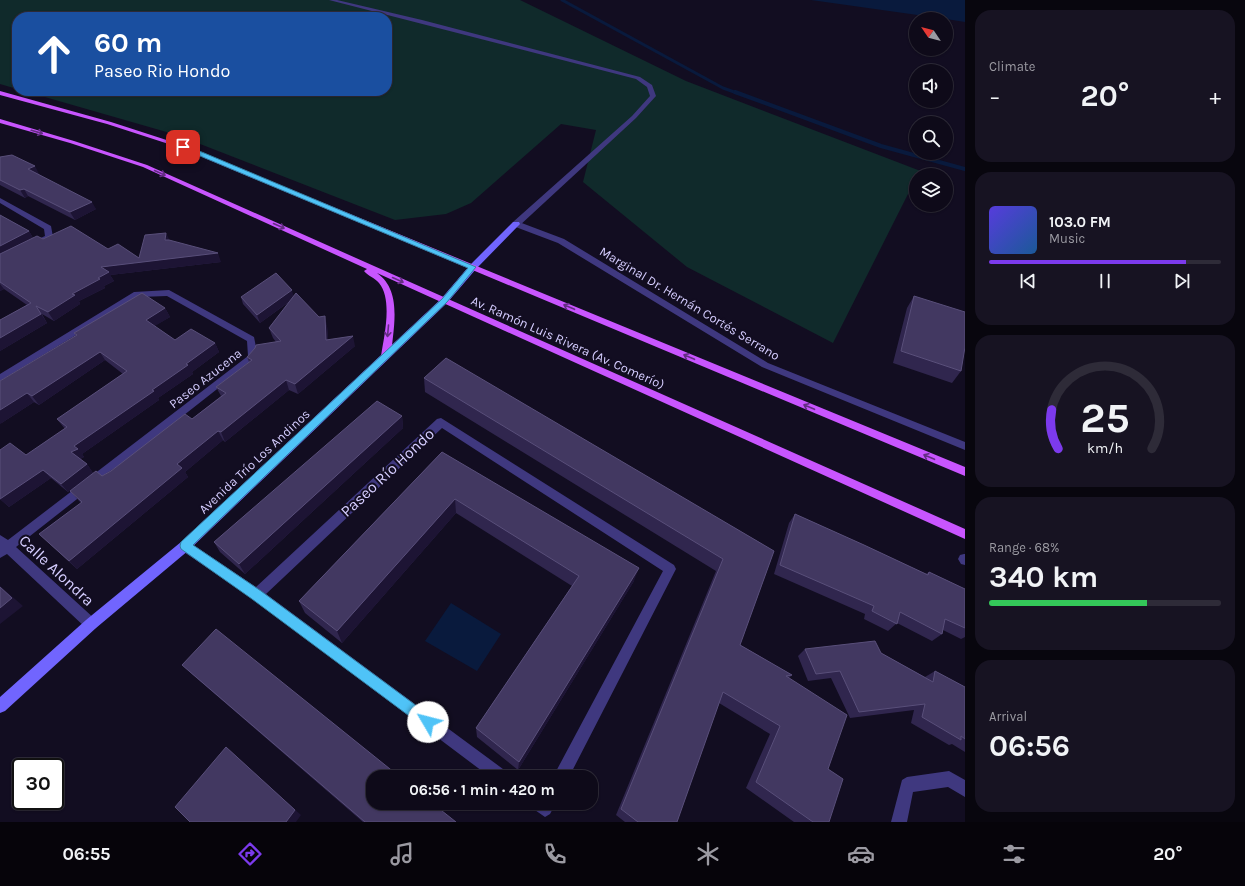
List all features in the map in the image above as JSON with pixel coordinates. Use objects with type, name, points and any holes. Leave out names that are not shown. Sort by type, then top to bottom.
[{"type":"main road","points":[[0,93],[109,123],[183,147],[965,472]]},
{"type":"main road","name":"Av. Ramón Luis Rivera (Av. Comerío)","points":[[0,121],[72,142],[145,166],[965,534]]},
{"type":"main road","points":[[346,257],[380,280],[387,291],[390,302],[386,356]]},
{"type":"street","points":[[332,0],[382,12]]},
{"type":"street","points":[[392,14],[638,78],[650,86],[653,96],[634,117],[516,224]]},
{"type":"street","points":[[0,200],[48,228],[49,237],[28,248]]},
{"type":"street","name":"Avenida Trío Los Andinos","points":[[0,706],[91,624],[185,546],[444,300],[473,267],[516,224]]},
{"type":"street","name":"Marginal Dr. Hernán Cortés Serrano","points":[[516,224],[561,241],[765,365],[965,446]]},
{"type":"street","name":"Paseo Azucena","points":[[0,378],[137,294],[169,293],[251,339],[253,357],[2,547]]},
{"type":"street","name":"Paseo Río Hondo","points":[[256,595],[441,422],[670,569],[566,770]]},
{"type":"street","points":[[185,546],[256,595],[493,770]]},
{"type":"street","name":"Calle Alondra","points":[[2,547],[91,624]]},
{"type":"street","points":[[899,822],[907,786],[949,779],[965,789]]},
{"type":"green space","points":[[0,0],[520,0],[686,81],[913,168],[909,168],[909,193],[833,343],[687,267],[583,182],[596,130],[561,124],[471,203],[446,214],[395,220],[177,135],[41,96],[392,96],[392,12],[12,12],[12,88],[0,84]]},
{"type":"water","points":[[811,0],[965,0],[965,22],[953,20],[953,12],[909,12],[909,14]]},
{"type":"water","points":[[451,603],[501,634],[477,671],[425,641]]},
{"type":"building","points":[[12,155],[35,166],[28,169],[92,202],[70,212],[24,189],[20,190],[0,180],[0,157]]},
{"type":"building","points":[[0,215],[29,231],[0,246]]},
{"type":"building","points":[[71,226],[108,249],[118,244],[139,258],[145,235],[166,233],[165,240],[218,253],[101,267],[109,272],[98,278],[100,279],[72,294],[75,295],[48,312],[36,306],[41,314],[0,338],[0,320],[31,303],[0,282],[0,254],[37,236],[43,239]]},
{"type":"building","points":[[276,273],[292,290],[257,315],[241,297]]},
{"type":"building","points":[[142,293],[165,308],[146,320],[175,340],[191,329],[215,343],[186,364],[188,365],[152,390],[154,391],[74,446],[78,449],[71,452],[87,464],[61,484],[43,470],[0,499],[0,450],[10,443],[26,455],[67,427],[57,419],[127,371],[100,352],[32,396],[27,393],[0,410],[0,381],[77,335],[74,333]]},
{"type":"building","points":[[296,293],[319,317],[325,316],[326,340],[353,336],[295,384],[286,380],[221,432],[218,431],[177,464],[182,468],[69,561],[39,534],[82,502],[70,491],[96,471],[102,476],[111,471],[185,414],[192,419],[226,393],[216,387],[252,360],[247,357],[256,345],[281,341],[269,328]]},
{"type":"building","points":[[914,296],[965,312],[965,347],[961,371],[901,351]]},
{"type":"building","points":[[446,358],[774,551],[740,645],[792,675],[786,676],[847,715],[828,769],[843,779],[829,822],[813,822],[756,782],[780,726],[723,692],[677,822],[638,822],[621,809],[723,559],[424,378]]},
{"type":"building","points":[[377,401],[402,416],[239,564],[214,542]]},
{"type":"building","points":[[442,452],[639,568],[519,762],[476,728],[579,576],[455,499],[337,631],[299,601]]},
{"type":"building","points":[[795,514],[928,575],[929,572],[965,589],[965,628],[945,619],[942,634],[900,612],[897,624],[872,611],[874,606],[780,565]]},
{"type":"building","points":[[0,587],[12,598],[0,608]]},
{"type":"building","points":[[216,629],[391,770],[366,770],[366,810],[441,810],[456,822],[365,822],[182,665]]},
{"type":"building","points":[[875,641],[881,653],[933,682],[935,671],[965,687],[965,739],[961,736],[961,740],[922,717],[925,704],[859,712],[840,671],[816,674],[805,649]]},
{"type":"building","points":[[226,747],[295,810],[286,822],[190,822],[175,807]]},
{"type":"waterway","points":[[562,0],[723,88],[737,93]]},
{"type":"waterway","points":[[735,92],[881,146],[965,169]]},
{"type":"route","points":[[183,147],[473,267],[444,300],[185,546],[256,595],[428,722]]}]
